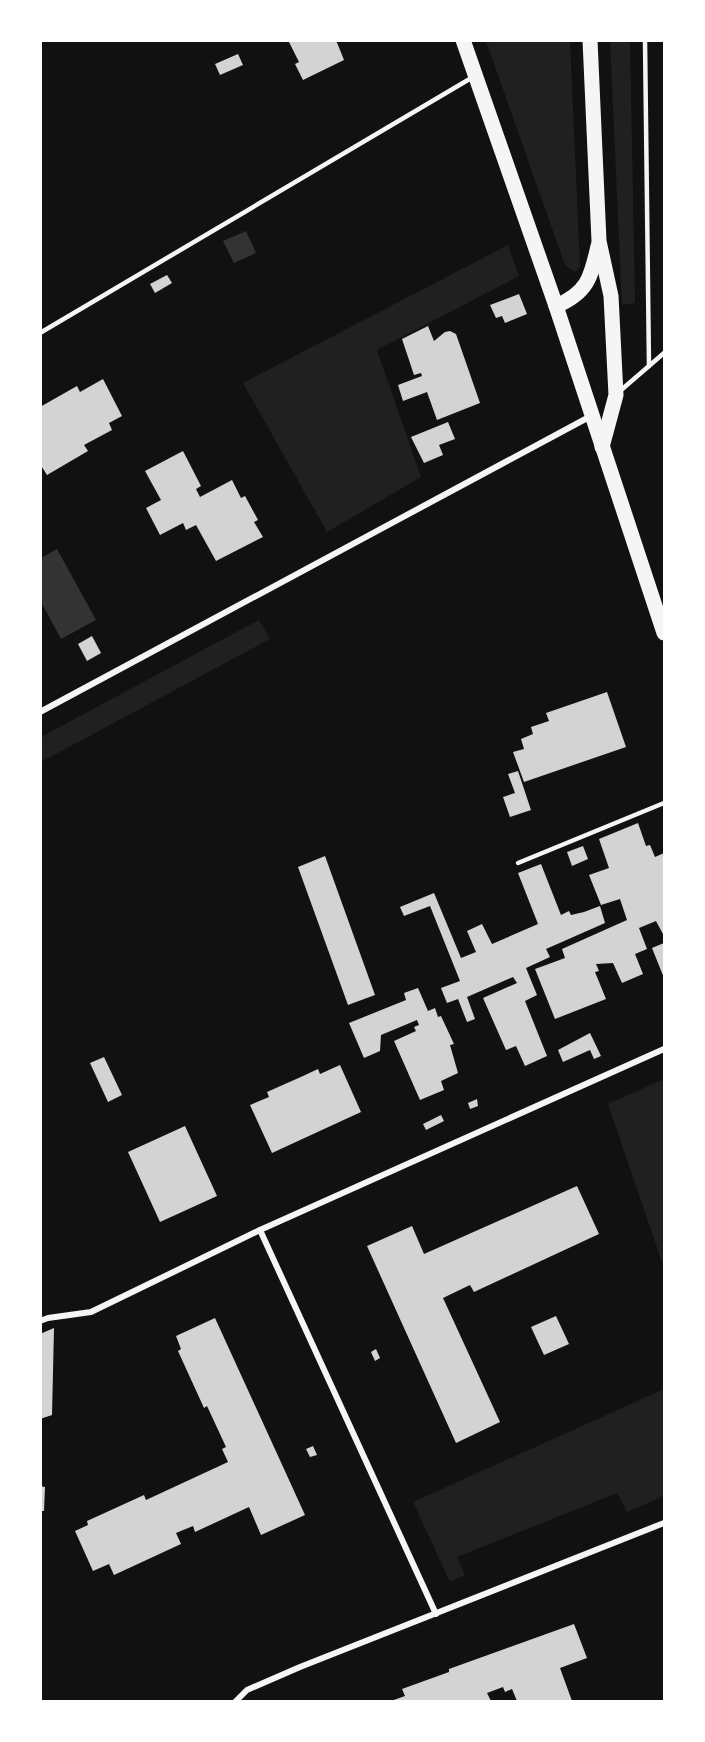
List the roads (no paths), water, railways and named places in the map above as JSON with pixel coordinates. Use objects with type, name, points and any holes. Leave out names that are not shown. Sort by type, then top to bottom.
[{"type":"main road","points":[[463,40],[556,306],[664,633]]},
{"type":"main road","points":[[590,40],[599,240],[610,296],[616,395],[602,447]]},
{"type":"main road","points":[[556,306],[574,298],[592,276],[599,240]]},
{"type":"street","points":[[40,712],[591,416]]},
{"type":"street","points":[[40,1321],[91,1312],[260,1230],[664,1049]]},
{"type":"street","points":[[260,1230],[436,1614]]},
{"type":"street","points":[[235,1701],[247,1690],[264,1682],[664,1522]]},
{"type":"lane","points":[[645,40],[649,366]]},
{"type":"lane","points":[[40,333],[475,76]]},
{"type":"lane","points":[[616,395],[664,353]]},
{"type":"lane","points":[[518,863],[664,803]]}]
